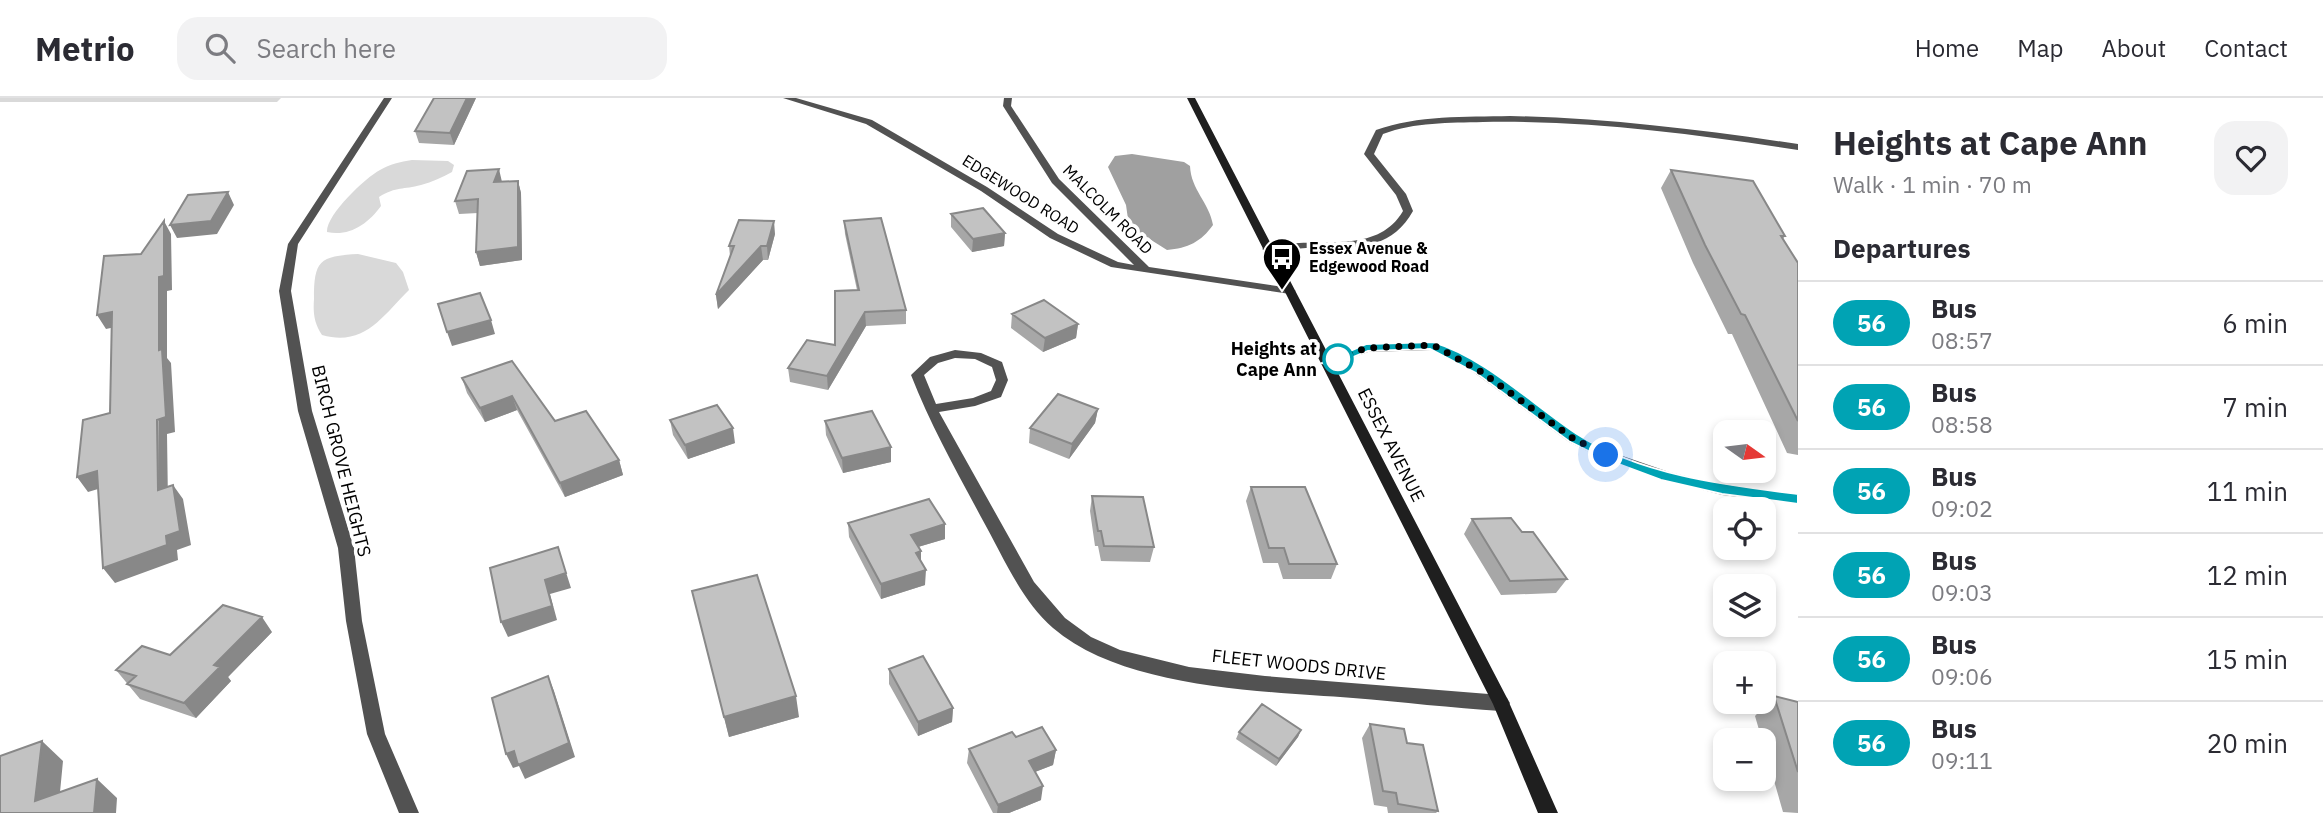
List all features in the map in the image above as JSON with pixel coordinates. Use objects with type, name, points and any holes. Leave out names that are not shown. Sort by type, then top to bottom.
[{"type":"street","name":"BIRCH GROVE HEIGHTS","points":[[388,98],[293,244],[285,291],[305,411],[346,548],[354,621],[376,734],[409,813]]},
{"type":"street","name":"EDGEWOOD ROAD","points":[[787,98],[869,122],[984,189],[1054,236],[1115,265],[1290,291]]},
{"type":"street","name":"MALCOLM ROAD","points":[[1008,98],[1007,106],[1055,181],[1146,270]]},
{"type":"street","name":"ESSEX AVENUE","points":[[1191,98],[1501,703],[1548,813]]},
{"type":"street","points":[[1267,249],[1301,245],[1352,245],[1380,238],[1403,224],[1408,211],[1401,194],[1369,154],[1379,132],[1387,128],[1428,121],[1491,119],[1656,127],[1798,147]]},
{"type":"street","points":[[1328,363],[1366,348],[1433,345],[1480,371],[1574,439],[1606,455],[1666,476],[1711,487],[1798,499]]},
{"type":"street","name":"FLEET WOODS DRIVE","points":[[931,409],[975,402],[996,394],[1002,380],[998,365],[984,356],[968,353],[947,355],[926,364],[917,375],[931,409],[1031,590],[1059,623],[1098,649],[1154,666],[1236,682],[1501,703]]},
{"type":"shaded area","points":[[0,98],[281,98],[277,102],[0,102]]},
{"type":"shaded area","points":[[1132,154],[1184,162],[1190,166],[1193,182],[1208,209],[1213,225],[1204,236],[1188,246],[1167,250],[1129,226],[1126,205],[1108,167],[1115,156]]},
{"type":"shaded area","points":[[448,161],[454,165],[452,172],[437,179],[379,197],[381,206],[357,228],[343,233],[327,232],[328,225],[339,207],[373,174],[399,162]]},
{"type":"shaded area","points":[[358,254],[396,263],[403,272],[409,290],[381,319],[361,333],[337,338],[322,335],[314,313],[314,286],[318,269],[327,259]]},
{"type":"building","points":[[434,98],[467,98],[450,133],[415,131]]},
{"type":"building","points":[[499,169],[494,182],[518,181],[518,247],[476,252],[478,199],[455,201],[467,171]]},
{"type":"building","points":[[1671,170],[1753,181],[1785,236],[1781,236],[1798,263],[1798,421],[1745,315],[1741,314],[1705,245]]},
{"type":"building","points":[[228,192],[211,221],[170,225],[188,195]]},
{"type":"building","points":[[983,208],[1005,233],[973,239],[951,214]]},
{"type":"building","points":[[881,218],[906,310],[865,312],[827,376],[788,368],[807,340],[835,345],[835,291],[859,290],[844,221]]},
{"type":"building","points":[[739,220],[774,221],[767,246],[761,246],[716,295],[734,246],[729,246]]},
{"type":"building","points":[[164,221],[164,276],[159,277],[159,350],[162,349],[166,417],[157,420],[158,490],[173,485],[180,531],[166,536],[167,545],[103,568],[97,471],[77,477],[83,420],[110,413],[112,312],[97,315],[104,256],[141,254]]},
{"type":"building","points":[[480,293],[491,320],[447,332],[438,304]]},
{"type":"building","points":[[1044,300],[1078,324],[1045,338],[1012,314]]},
{"type":"building","points":[[512,361],[555,421],[586,411],[619,460],[560,483],[512,396],[480,408],[462,378]]},
{"type":"building","points":[[1058,394],[1098,409],[1072,444],[1030,428]]},
{"type":"building","points":[[717,405],[733,428],[685,445],[670,420]]},
{"type":"building","points":[[872,411],[891,447],[842,458],[825,421]]},
{"type":"building","points":[[1251,487],[1305,487],[1337,564],[1289,564],[1284,548],[1269,548]]},
{"type":"building","points":[[1092,496],[1143,497],[1154,547],[1104,546],[1101,531],[1098,531]]},
{"type":"building","points":[[929,499],[945,524],[911,535],[921,551],[916,553],[926,570],[881,584],[848,523]]},
{"type":"building","points":[[1511,518],[1522,532],[1533,532],[1567,579],[1510,581],[1472,519]]},
{"type":"building","points":[[558,547],[566,573],[545,580],[552,606],[501,622],[490,568]]},
{"type":"building","points":[[757,575],[796,696],[724,717],[692,591]]},
{"type":"building","points":[[223,605],[262,617],[214,665],[220,667],[184,703],[127,684],[136,676],[116,670],[142,646],[170,655]]},
{"type":"building","points":[[923,656],[953,708],[918,722],[889,669]]},
{"type":"building","points":[[548,676],[569,743],[518,765],[514,751],[506,754],[492,698]]},
{"type":"building","points":[[1776,696],[1798,702],[1798,772],[1776,702]]},
{"type":"building","points":[[1262,704],[1301,730],[1279,759],[1239,732]]},
{"type":"building","points":[[1370,724],[1404,729],[1407,743],[1423,745],[1438,811],[1398,804],[1396,793],[1383,791]]},
{"type":"building","points":[[1042,727],[1056,750],[1029,761],[1043,786],[998,805],[969,749],[1012,732],[1016,737]]},
{"type":"building","points":[[42,741],[35,801],[97,779],[94,813],[0,813],[0,756]]},
{"type":"bus line","name":"56","points":[[1328,363],[1366,348],[1433,345],[1480,371],[1574,439],[1606,455],[1666,476],[1722,489],[1798,499]]},
{"type":"place","name":"Essex Avenue & Edgewood Road","points":[[1282,291]]},
{"type":"place","name":"Heights at Cape Ann","points":[[1338,359]]},
{"type":"route","points":[[1338,359],[1366,348],[1433,345],[1480,371],[1574,439],[1606,455]]}]
